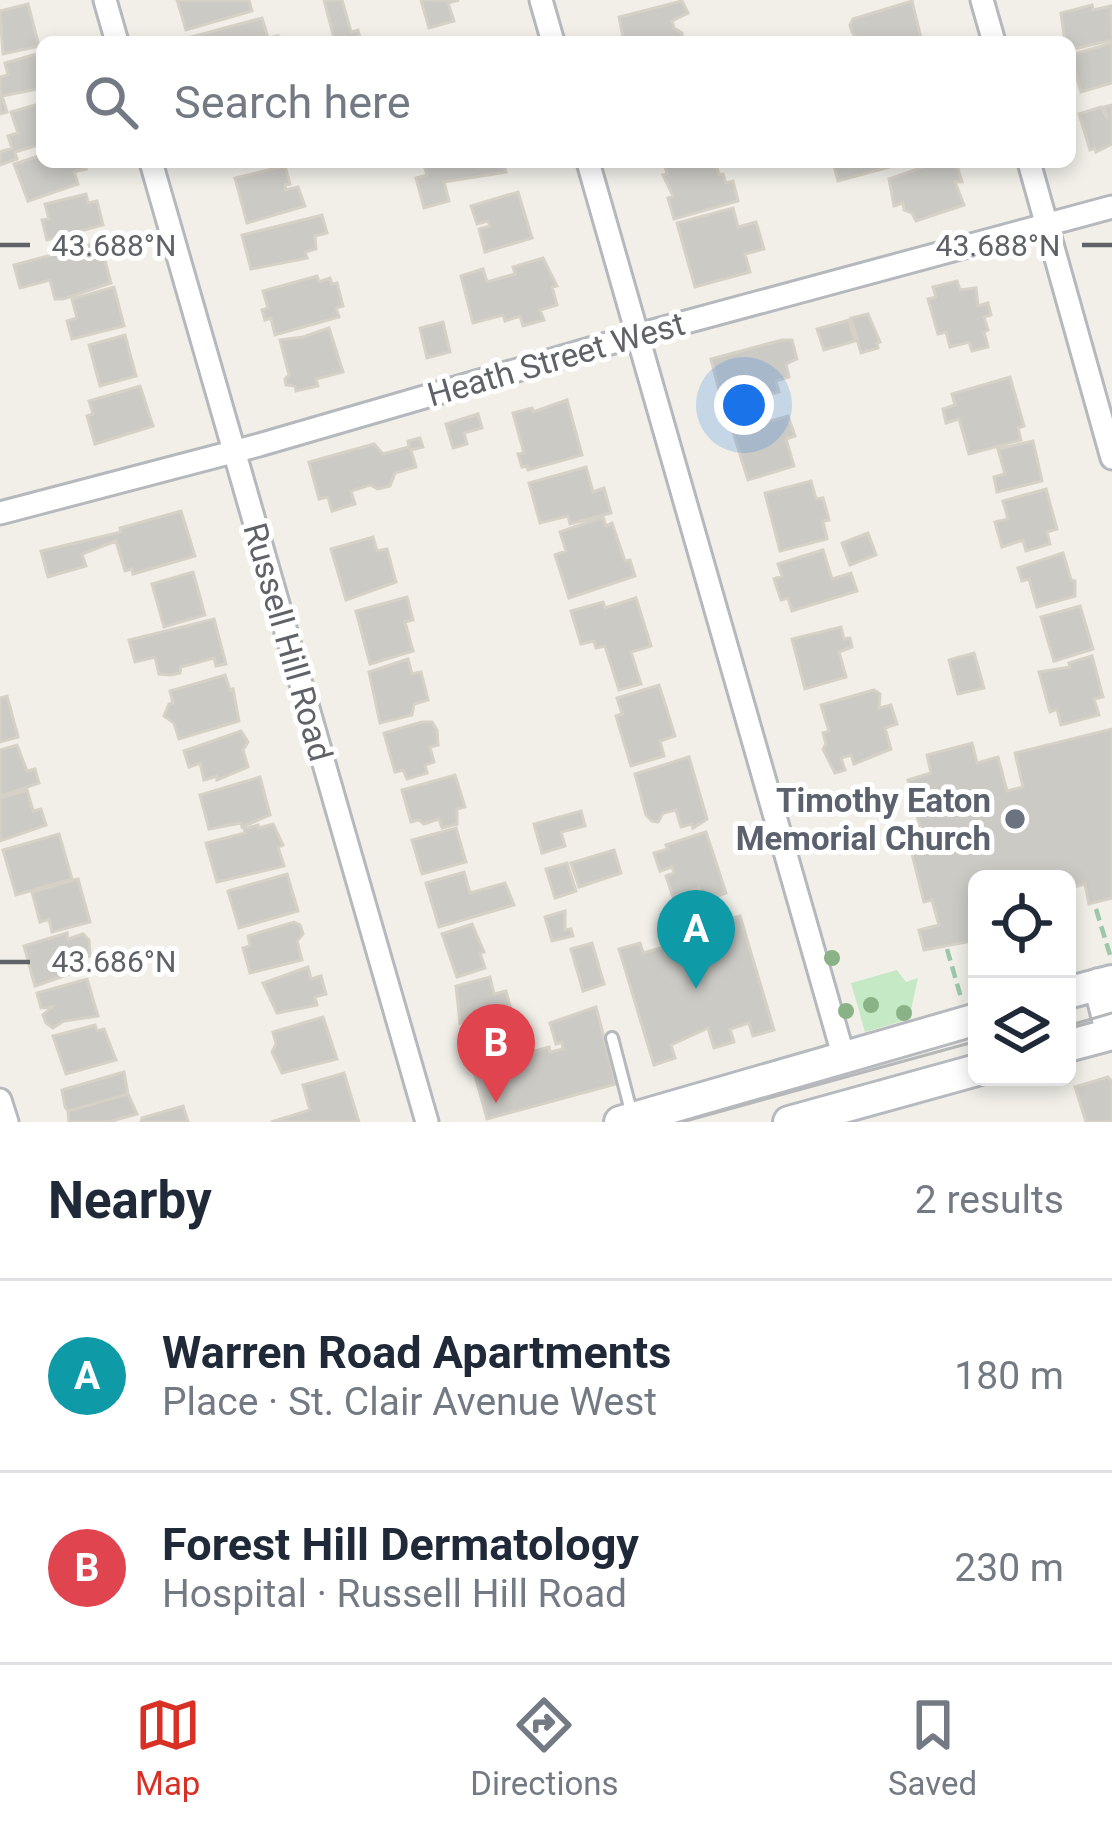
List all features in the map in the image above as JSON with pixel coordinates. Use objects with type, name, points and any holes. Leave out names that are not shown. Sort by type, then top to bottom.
[{"type":"main road","points":[[1076,989],[1108,976],[1112,1034],[1076,1044]]},
{"type":"main road","points":[[626,1120],[844,1058],[968,1014]]},
{"type":"main road","points":[[789,1122],[860,1112],[968,1073]]},
{"type":"street","points":[[105,0],[115,36]]},
{"type":"street","points":[[541,0],[551,36]]},
{"type":"street","points":[[982,0],[992,36]]},
{"type":"street","name":"Russell Hill Road","points":[[153,168],[427,1122]]},
{"type":"street","points":[[590,168],[844,1058]]},
{"type":"street","points":[[1031,168],[1112,458]]},
{"type":"street","name":"Heath Street West","points":[[0,513],[1112,208]]},
{"type":"street","points":[[0,1100],[7,1122]]},
{"type":"lane","points":[[612,1038],[626,1120]]},
{"type":"path","points":[[1096,908],[1108,976]]},
{"type":"path","points":[[947,949],[968,1007]]},
{"type":"green space","points":[[897,970],[906,982],[918,978],[909,1019],[865,1032],[851,983]]},
{"type":"building","points":[[177,0],[249,0],[252,11],[186,30]]},
{"type":"building","points":[[324,0],[342,0],[351,32],[358,30],[360,36],[333,36]]},
{"type":"building","points":[[421,0],[459,0],[448,3],[454,21],[429,28]]},
{"type":"building","points":[[682,1],[688,13],[672,21],[682,36],[623,36],[619,17]]},
{"type":"building","points":[[912,1],[921,36],[855,36],[850,25],[853,19]]},
{"type":"building","points":[[28,4],[36,47],[3,54],[0,11]]},
{"type":"building","points":[[1092,5],[1093,10],[1111,6],[1112,40],[1076,49],[1076,36],[1064,36],[1061,13]]},
{"type":"building","points":[[262,18],[267,36],[195,36]]},
{"type":"building","points":[[1112,43],[1112,83],[1081,92],[1076,53]]},
{"type":"building","points":[[36,54],[36,89],[2,96],[7,112],[0,114],[0,77],[8,75],[5,63]]},
{"type":"building","points":[[36,105],[36,146],[15,152],[17,159],[0,165],[0,152],[12,148],[8,136],[18,133],[11,112]]},
{"type":"building","points":[[1112,105],[1112,144],[1090,150],[1079,114],[1101,107],[1108,119],[1104,107]]},
{"type":"building","points":[[36,157],[36,168],[86,169],[74,172],[78,184],[28,201],[14,164]]},
{"type":"building","points":[[286,168],[290,184],[285,185],[286,190],[298,187],[305,206],[247,223],[235,178]]},
{"type":"building","points":[[425,168],[505,168],[506,172],[444,182],[449,201],[424,208],[416,178],[427,175]]},
{"type":"building","points":[[665,168],[717,168],[726,183],[733,181],[738,201],[674,219],[668,198],[673,196],[663,175]]},
{"type":"building","points":[[835,168],[886,168],[838,181]]},
{"type":"building","points":[[921,168],[958,168],[962,182],[955,182],[964,205],[916,221],[903,203],[894,206],[889,179]]},
{"type":"building","points":[[518,192],[532,238],[485,252],[479,229],[490,226],[488,221],[477,224],[471,206]]},
{"type":"building","points":[[86,194],[88,203],[97,201],[103,225],[47,240],[42,220],[49,219],[45,204]]},
{"type":"building","points":[[733,208],[738,227],[756,222],[764,249],[745,254],[750,272],[695,287],[677,223]]},
{"type":"building","points":[[322,215],[327,233],[315,236],[316,249],[305,252],[307,258],[251,269],[242,235]]},
{"type":"building","points":[[100,242],[111,283],[63,299],[55,299],[50,280],[20,288],[14,265]]},
{"type":"building","points":[[543,258],[557,286],[552,287],[557,305],[540,310],[544,320],[523,326],[520,316],[505,321],[503,315],[473,323],[461,276],[483,269],[487,282],[515,274],[513,267]]},
{"type":"building","points":[[317,276],[319,282],[330,278],[332,284],[337,283],[343,306],[336,308],[339,317],[275,335],[271,318],[265,320],[262,310],[268,308],[263,291]]},
{"type":"building","points":[[957,281],[960,290],[976,288],[978,306],[988,303],[991,315],[984,317],[988,330],[984,332],[988,347],[972,351],[969,342],[950,347],[946,332],[938,334],[928,299],[936,297],[933,287]]},
{"type":"building","points":[[114,287],[124,326],[72,339],[67,321],[77,318],[72,299]]},
{"type":"building","points":[[868,314],[880,342],[878,348],[861,353],[851,318]]},
{"type":"building","points":[[849,320],[855,341],[824,350],[817,329]]},
{"type":"building","points":[[443,322],[450,352],[427,358],[420,328]]},
{"type":"building","points":[[329,328],[343,372],[316,379],[318,386],[296,391],[295,386],[286,385],[289,375],[280,340]]},
{"type":"building","points":[[125,335],[136,376],[100,386],[89,345]]},
{"type":"building","points":[[792,340],[797,359],[786,364],[789,377],[776,381],[779,392],[754,398],[752,391],[721,398],[711,359]]},
{"type":"building","points":[[1010,377],[1024,426],[1018,428],[1021,440],[969,454],[959,419],[946,423],[943,409],[955,405],[952,394]]},
{"type":"building","points":[[140,386],[153,426],[95,444],[87,416],[93,414],[89,401]]},
{"type":"building","points":[[567,400],[582,455],[528,470],[522,467],[518,454],[524,453],[513,413],[532,408],[533,412]]},
{"type":"building","points":[[478,414],[482,428],[464,433],[467,444],[453,448],[446,424]]},
{"type":"building","points":[[788,416],[795,436],[786,439],[794,466],[748,480],[733,432]]},
{"type":"building","points":[[420,438],[423,447],[411,450],[416,467],[395,473],[390,486],[351,491],[355,504],[332,511],[328,497],[319,499],[309,462],[374,444],[383,454],[409,447],[408,441]]},
{"type":"building","points":[[1033,441],[1042,481],[997,492],[994,477],[1005,474],[998,449]]},
{"type":"building","points":[[586,467],[593,492],[604,488],[611,513],[570,524],[568,516],[540,523],[529,483]]},
{"type":"building","points":[[811,481],[816,499],[823,498],[829,520],[823,521],[827,539],[780,551],[765,493]]},
{"type":"building","points":[[1046,489],[1057,529],[1047,532],[1050,544],[1026,551],[1023,540],[1002,547],[995,522],[1008,519],[1003,501]]},
{"type":"building","points":[[181,511],[195,556],[133,574],[132,569],[125,571],[116,541],[82,554],[86,566],[48,577],[41,551],[121,532],[120,528]]},
{"type":"building","points":[[603,517],[606,526],[612,523],[635,576],[569,598],[555,555],[566,551],[560,532]]},
{"type":"building","points":[[868,533],[876,555],[850,565],[842,543]]},
{"type":"building","points":[[373,537],[377,551],[387,549],[396,582],[346,600],[331,549]]},
{"type":"building","points":[[823,550],[832,579],[851,573],[857,591],[792,611],[788,598],[781,600],[774,579],[782,576],[778,564]]},
{"type":"building","points":[[1063,553],[1075,581],[1075,596],[1037,607],[1029,579],[1022,581],[1018,568]]},
{"type":"building","points":[[193,572],[205,615],[164,627],[152,584]]},
{"type":"building","points":[[407,597],[413,620],[405,622],[413,651],[370,664],[356,611]]},
{"type":"building","points":[[636,598],[651,646],[631,652],[641,684],[619,690],[605,646],[596,648],[594,641],[581,644],[571,611],[603,602],[605,608]]},
{"type":"building","points":[[1080,606],[1093,649],[1054,661],[1041,617]]},
{"type":"building","points":[[214,619],[226,664],[216,666],[214,658],[181,667],[180,673],[171,675],[159,674],[155,657],[135,662],[129,640]]},
{"type":"building","points":[[841,627],[852,647],[839,652],[846,677],[805,689],[792,639]]},
{"type":"building","points":[[974,653],[984,688],[958,694],[949,660]]},
{"type":"building","points":[[1092,656],[1103,697],[1094,699],[1099,715],[1061,725],[1057,709],[1050,712],[1039,672],[1070,667],[1069,663]]},
{"type":"building","points":[[408,659],[412,674],[421,672],[428,700],[414,704],[412,715],[380,723],[369,672]]},
{"type":"building","points":[[225,675],[239,721],[179,739],[174,723],[164,716],[173,703],[170,691]]},
{"type":"building","points":[[659,685],[675,736],[660,741],[664,756],[631,766],[616,716],[622,714],[617,698]]},
{"type":"building","points":[[874,690],[880,694],[879,708],[891,705],[897,724],[885,728],[891,749],[854,764],[851,755],[841,758],[845,770],[835,773],[823,749],[823,733],[829,731],[821,705]]},
{"type":"building","points":[[7,696],[18,737],[0,742],[0,698]]},
{"type":"building","points":[[432,722],[437,730],[438,745],[430,747],[434,762],[425,765],[427,773],[407,779],[403,770],[395,772],[384,733]]},
{"type":"building","name":"Timothy Eaton Memorial Church","points":[[1112,729],[1112,898],[1089,904],[1085,884],[1076,886],[1076,870],[968,870],[968,942],[924,950],[919,930],[939,925],[932,900],[924,902],[911,850],[925,847],[908,780],[931,773],[927,755],[972,743],[977,763],[998,757],[1007,791],[1023,787],[1015,753]]},
{"type":"building","points":[[241,731],[248,742],[243,750],[248,767],[217,780],[217,776],[204,780],[200,763],[189,767],[184,751]]},
{"type":"building","points":[[17,745],[27,771],[35,769],[39,783],[0,796],[0,750]]},
{"type":"building","points":[[689,757],[707,819],[693,828],[692,824],[681,827],[676,810],[652,821],[646,815],[635,774]]},
{"type":"building","points":[[455,775],[465,807],[457,809],[457,824],[442,828],[439,819],[411,822],[402,790]]},
{"type":"building","points":[[260,777],[270,815],[242,827],[241,823],[209,829],[200,795]]},
{"type":"building","points":[[27,790],[33,811],[41,809],[46,825],[0,841],[0,798]]},
{"type":"building","points":[[581,811],[585,826],[561,832],[565,846],[542,853],[534,824]]},
{"type":"building","points":[[273,824],[283,845],[278,847],[284,866],[217,882],[206,843]]},
{"type":"building","points":[[456,828],[466,862],[422,874],[412,840]]},
{"type":"building","points":[[706,832],[726,893],[703,901],[699,888],[673,897],[666,876],[674,873],[672,867],[660,871],[654,853]]},
{"type":"building","points":[[59,834],[72,879],[16,895],[3,850]]},
{"type":"building","points":[[614,850],[621,873],[579,887],[571,863]]},
{"type":"building","points":[[567,863],[576,891],[555,898],[546,869]]},
{"type":"building","points":[[464,872],[470,893],[505,883],[514,905],[439,927],[426,883]]},
{"type":"building","points":[[287,874],[298,911],[239,928],[228,891]]},
{"type":"building","points":[[78,879],[90,922],[52,932],[49,919],[40,922],[32,892]]},
{"type":"building","points":[[565,911],[565,930],[571,929],[573,936],[552,941],[545,917]]},
{"type":"building","points":[[740,916],[774,1030],[753,1036],[749,1023],[730,1029],[734,1042],[714,1048],[708,1028],[671,1045],[675,1058],[654,1065],[619,949],[640,943],[643,953],[664,947],[666,955],[704,944],[702,936],[724,930],[722,921]]},
{"type":"building","points":[[294,922],[303,934],[297,941],[302,960],[250,973],[243,948],[250,946],[248,936]]},
{"type":"building","points":[[472,924],[485,968],[457,977],[442,934]]},
{"type":"building","points":[[67,933],[68,939],[83,934],[89,940],[90,956],[84,958],[87,968],[35,986],[24,946]]},
{"type":"building","points":[[592,943],[604,984],[583,991],[571,949]]},
{"type":"building","points":[[308,967],[311,979],[321,976],[326,994],[315,997],[317,1005],[277,1013],[263,983]]},
{"type":"building","points":[[490,977],[494,994],[506,991],[511,1010],[460,1023],[456,986]]},
{"type":"building","points":[[87,979],[98,1016],[64,1021],[53,1028],[46,1023],[43,1015],[52,1007],[41,1008],[37,993]]},
{"type":"building","points":[[596,1007],[616,1084],[487,1119],[466,1043],[509,1031],[515,1034],[520,1053],[514,1055],[517,1063],[529,1059],[527,1053],[563,1049],[562,1042],[556,1044],[550,1023]]},
{"type":"building","points":[[323,1017],[337,1059],[282,1073],[272,1052],[273,1032]]},
{"type":"building","points":[[95,1025],[97,1031],[104,1029],[116,1060],[66,1074],[53,1036]]},
{"type":"building","points":[[124,1072],[128,1094],[68,1111],[65,1107],[62,1090]]},
{"type":"building","points":[[344,1073],[359,1122],[271,1122],[310,1110],[303,1085]]},
{"type":"building","points":[[1108,1077],[1112,1122],[1086,1122],[1075,1087]]},
{"type":"building","points":[[128,1094],[137,1114],[108,1122],[69,1122],[68,1111]]},
{"type":"building","points":[[183,1106],[188,1122],[141,1122],[142,1118]]},
{"type":"tram line","points":[[1076,1023],[1112,1013]]},
{"type":"tram line","points":[[682,1122],[968,1043]]},
{"type":"place","name":"Timothy Eaton Memorial Church","points":[[1015,819]]},
{"type":"place","name":"Warren Road Apartments","points":[[696,989]]},
{"type":"place","name":"Forest Hill Dermatology","points":[[496,1103]]}]
